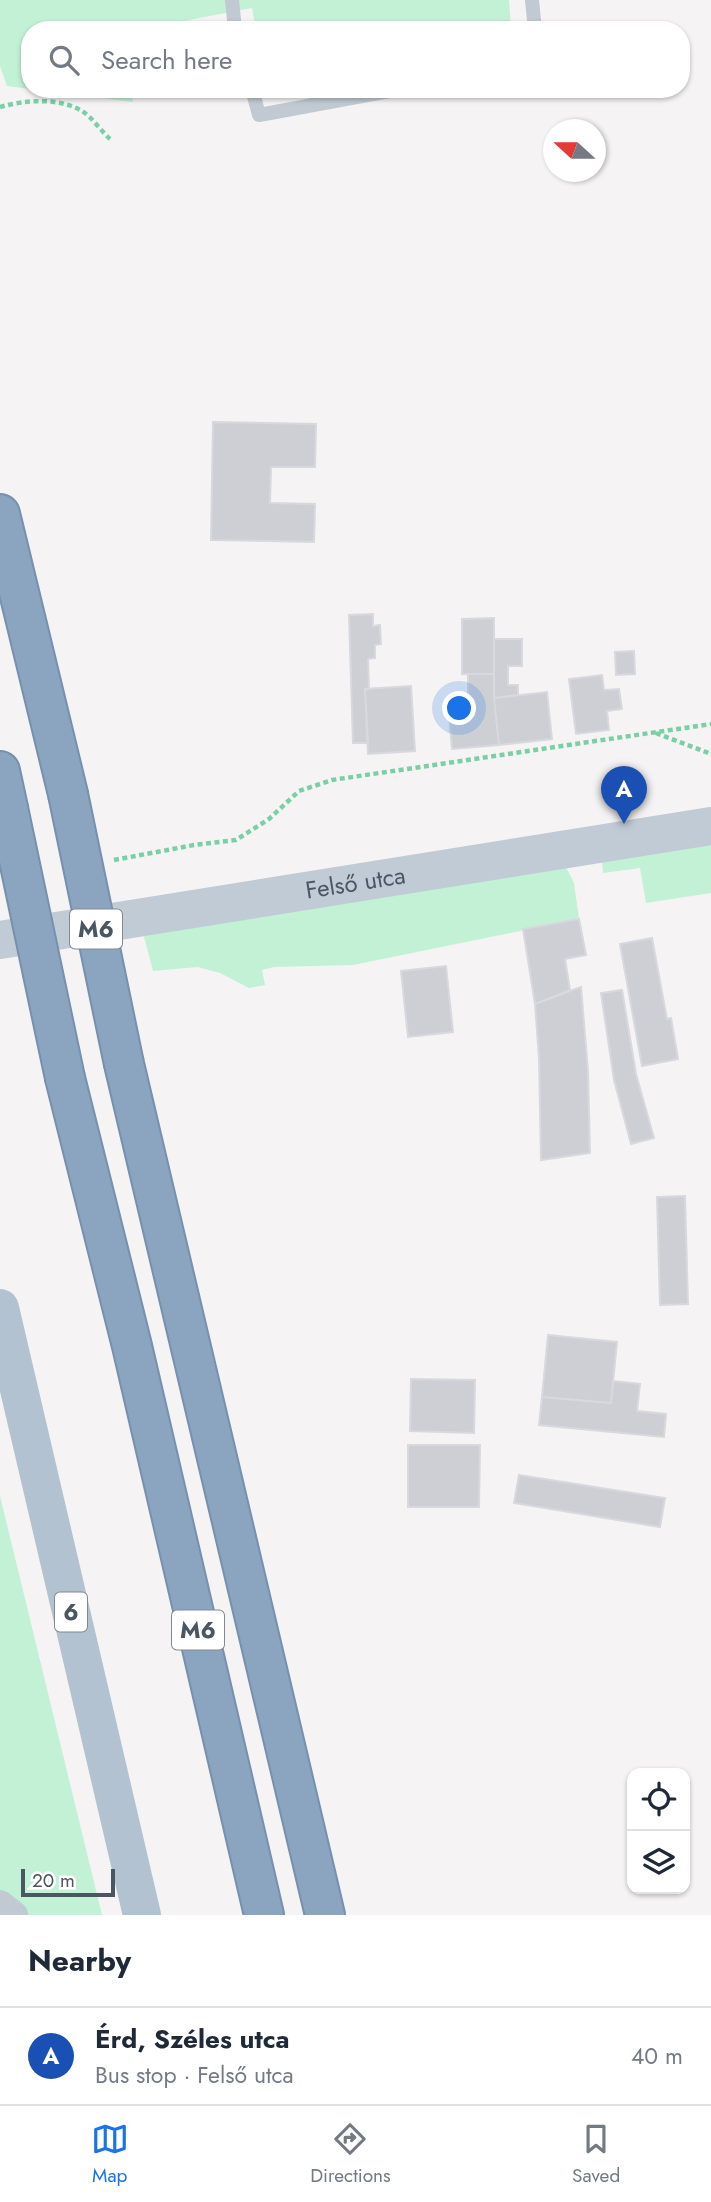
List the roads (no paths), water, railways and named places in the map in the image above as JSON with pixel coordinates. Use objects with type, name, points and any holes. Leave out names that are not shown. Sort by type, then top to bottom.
[{"type":"highway","name":"M6","points":[[0,514],[68,794],[124,1064],[325,1915]]},
{"type":"highway","name":"M6","points":[[0,771],[65,1078],[132,1346],[264,1915]]},
{"type":"main road","name":"6","points":[[0,1308],[142,1915]]},
{"type":"street","name":"Felső utca","points":[[0,940],[711,826]]},
{"type":"street","points":[[0,1904],[13,1915]]},
{"type":"lane","points":[[232,0],[234,21]]},
{"type":"lane","points":[[532,0],[534,21]]},
{"type":"lane","points":[[254,98],[259,115],[351,98]]},
{"type":"place","name":"Érd, Széles utca","points":[[624,824]]}]
